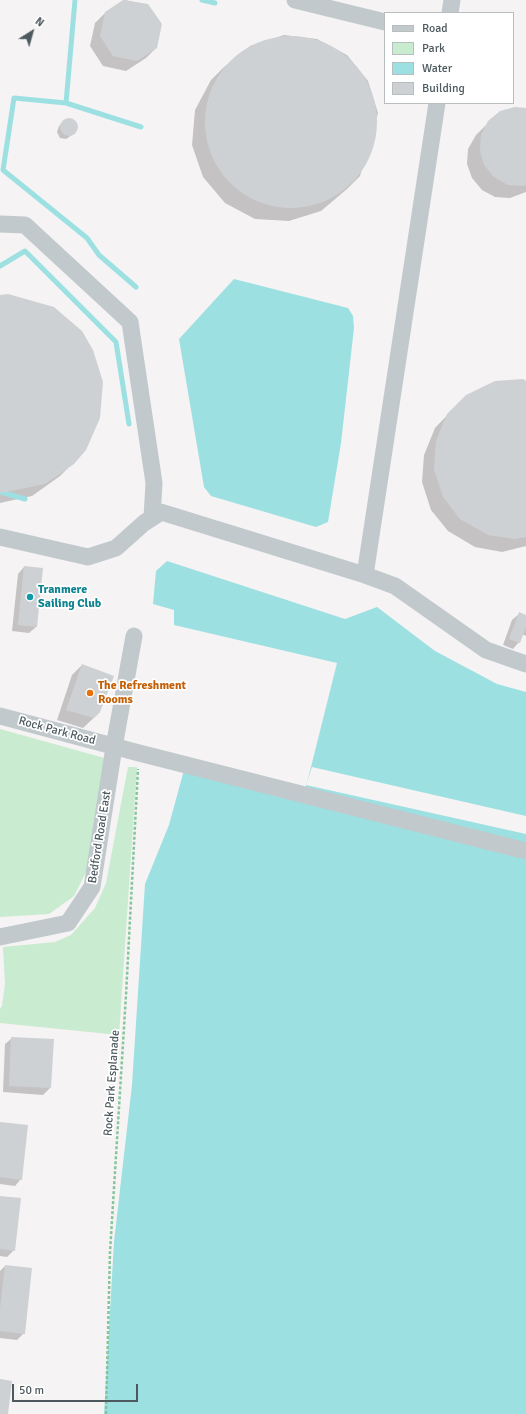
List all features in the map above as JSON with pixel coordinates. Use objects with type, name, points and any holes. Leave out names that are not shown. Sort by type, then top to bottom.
[{"type":"street","points":[[295,0],[384,22]]},
{"type":"street","points":[[450,12],[452,0]]},
{"type":"street","points":[[365,574],[437,104]]},
{"type":"street","points":[[0,224],[25,225],[130,322],[154,483],[152,517]]},
{"type":"street","points":[[0,537],[88,557],[116,548],[144,523],[161,512],[365,574],[395,586],[486,650],[526,664]]},
{"type":"street","name":"Bedford Road East","points":[[0,937],[68,923],[92,887],[114,747],[134,636]]},
{"type":"street","name":"Rock Park Road","points":[[0,716],[139,754],[526,851]]},
{"type":"path","name":"Rock Park Esplanade","points":[[106,1414],[110,1252],[139,754]]},
{"type":"green space","points":[[0,729],[108,759],[91,862],[74,896],[49,914],[0,917]]},
{"type":"green space","points":[[128,767],[137,767],[119,1035],[0,1023],[0,1009],[2,1006],[5,984],[3,947],[55,942],[71,935],[95,908],[106,883]]},
{"type":"water","points":[[234,279],[348,308],[353,316],[354,328],[341,443],[328,522],[316,527],[211,496],[204,487],[179,339]]},
{"type":"water","points":[[167,561],[345,619],[377,607],[435,651],[497,684],[526,692],[526,1414],[104,1414],[114,1242],[132,1085],[145,884],[169,825],[184,770],[302,801],[337,663],[174,625],[174,610],[153,604],[156,571]]},
{"type":"pier","points":[[312,767],[526,816],[526,834],[306,785]]},
{"type":"building","points":[[123,0],[148,4],[162,24],[157,48],[137,61],[113,56],[100,36],[105,12]]},
{"type":"building","points":[[283,36],[299,36],[316,39],[332,46],[346,55],[358,67],[367,81],[374,97],[377,122],[376,139],[371,155],[358,177],[346,189],[332,198],[316,205],[299,208],[283,208],[266,205],[250,198],[236,189],[224,177],[215,163],[208,147],[205,130],[205,114],[208,97],[215,81],[224,67],[236,55],[250,46],[266,39]]},
{"type":"building","points":[[515,107],[526,108],[526,185],[523,186],[508,185],[494,177],[484,165],[480,151],[481,135],[488,121],[500,111]]},
{"type":"building","points":[[69,118],[75,121],[78,127],[75,133],[69,136],[63,133],[60,127],[63,121]]},
{"type":"building","points":[[8,294],[54,307],[82,331],[93,350],[103,382],[100,418],[86,450],[74,464],[45,484],[1,493],[0,295]]},
{"type":"building","points":[[523,379],[526,381],[526,537],[515,539],[488,535],[460,519],[443,497],[434,469],[436,441],[447,414],[466,395],[495,381]]},
{"type":"building","name":"Tranmere Sailing Club","points":[[24,566],[43,568],[37,627],[18,625]]},
{"type":"building","points":[[519,612],[526,615],[526,627],[520,643],[509,639]]},
{"type":"building","name":"The Refreshment Rooms","points":[[82,664],[114,676],[100,712],[94,718],[66,710]]},
{"type":"building","points":[[11,1037],[54,1039],[51,1088],[9,1086]]},
{"type":"building","points":[[0,1122],[28,1125],[22,1180],[0,1177]]},
{"type":"building","points":[[0,1196],[21,1198],[15,1251],[0,1249]]},
{"type":"building","points":[[5,1265],[32,1268],[25,1334],[0,1331],[0,1309]]},
{"type":"building","points":[[0,1379],[12,1381],[8,1414],[0,1414]]},
{"type":"waterway","points":[[66,103],[75,0]]},
{"type":"waterway","points":[[202,0],[215,3]]},
{"type":"waterway","points":[[136,287],[99,255],[87,238],[3,170],[14,98],[66,103],[141,127]]},
{"type":"waterway","points":[[0,266],[25,251],[116,342],[129,424]]},
{"type":"waterway","points":[[0,492],[25,499]]},
{"type":"place","name":"Tranmere Sailing Club","points":[[30,597]]},
{"type":"place","name":"The Refreshment Rooms","points":[[90,693]]}]
